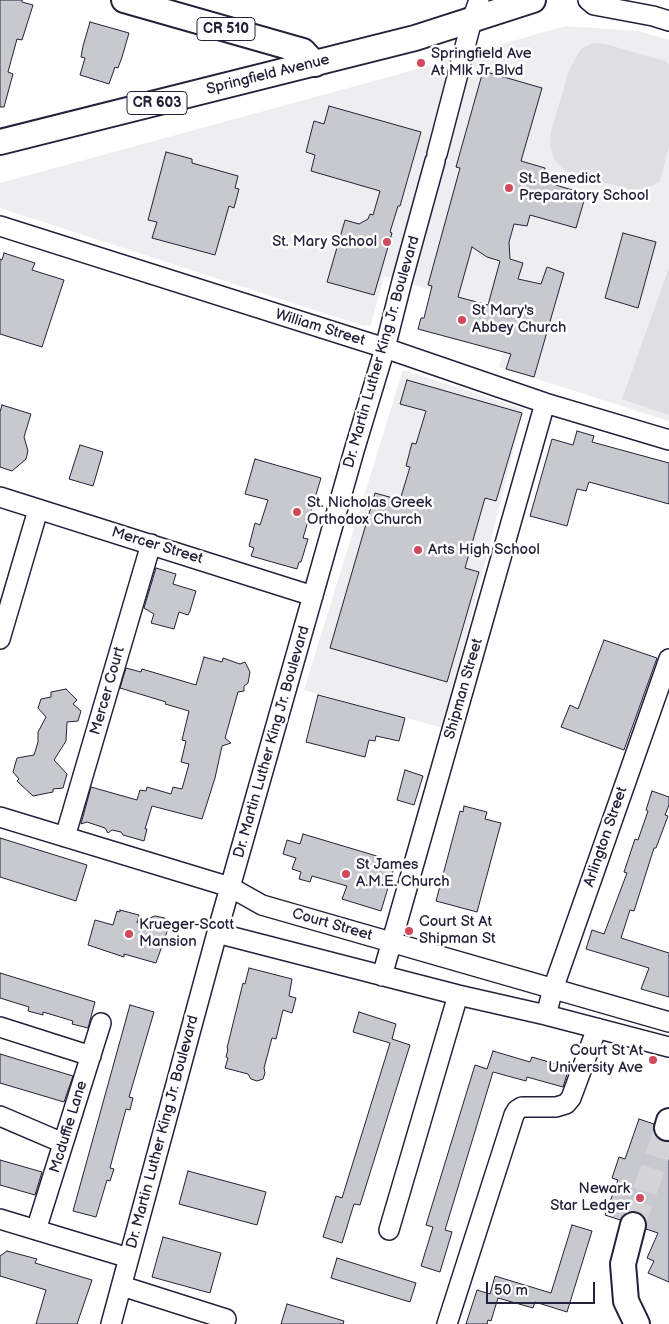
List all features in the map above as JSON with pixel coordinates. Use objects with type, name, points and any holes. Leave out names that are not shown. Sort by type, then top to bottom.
[{"type":"main road","name":"CR 510","points":[[124,0],[303,50],[315,64]]},
{"type":"main road","name":"Springfield Avenue","points":[[0,142],[415,38],[476,10],[533,0]]},
{"type":"main road","points":[[633,1225],[623,1264],[626,1301],[637,1324]]},
{"type":"street","points":[[588,0],[594,5],[660,12]]},
{"type":"street","name":"Dr. Martin Luther King Jr. Boulevard","points":[[111,1324],[217,933],[354,450],[385,348],[476,10]]},
{"type":"street","name":"William Street","points":[[0,226],[385,348],[545,403],[669,440]]},
{"type":"street","name":"Shipman Street","points":[[382,976],[393,943],[545,403]]},
{"type":"street","name":"Mercer Street","points":[[0,497],[314,596]]},
{"type":"street","points":[[0,639],[38,510]]},
{"type":"street","name":"Mercer Court","points":[[65,837],[151,544]]},
{"type":"street","name":"Arlington Street","points":[[546,1015],[553,989],[669,659]]},
{"type":"street","name":"Court Street","points":[[0,817],[230,887],[262,905],[669,1022]]},
{"type":"street","points":[[217,933],[669,1047]]},
{"type":"street","points":[[389,1230],[458,995]]},
{"type":"street","name":"Mcduffie Lane","points":[[36,1230],[101,1023]]},
{"type":"street","points":[[0,1028],[91,1056]]},
{"type":"street","points":[[447,1324],[514,1115],[522,1107],[556,1107],[566,1104],[571,1098],[597,1028]]},
{"type":"street","points":[[0,1116],[64,1143]]},
{"type":"street","points":[[0,1219],[129,1258]]},
{"type":"street","points":[[122,1286],[226,1319]]},
{"type":"shaded area","name":"St. Mary School","points":[[565,26],[638,31],[669,40],[669,421],[499,367],[515,308],[448,295],[384,276],[371,325],[364,326],[0,208],[0,183],[396,75]]},
{"type":"shaded area","points":[[593,43],[605,44],[665,61],[669,64],[669,146],[660,181],[654,185],[641,189],[630,189],[577,176],[563,169],[554,159],[550,146],[551,132],[569,70],[581,49]]},
{"type":"shaded area","points":[[669,268],[669,415],[622,399]]},
{"type":"shaded area","name":"Arts High School","points":[[403,370],[524,409],[443,728],[304,690]]},
{"type":"building","points":[[0,0],[22,0],[22,2],[33,5],[22,40],[17,39],[8,72],[13,74],[4,107],[0,107]]},
{"type":"building","points":[[90,22],[129,33],[118,68],[115,67],[109,84],[80,75],[85,58],[81,57],[83,46]]},
{"type":"building","points":[[483,71],[542,88],[521,161],[545,168],[542,181],[586,194],[576,228],[530,215],[527,226],[514,224],[509,242],[510,259],[523,263],[518,279],[541,284],[547,267],[564,273],[534,377],[506,369],[511,354],[418,329],[421,318],[424,318],[432,286],[428,285],[460,168],[456,167]],"holes":[[[472,247],[487,257],[500,261],[488,305],[458,297]]]},
{"type":"building","points":[[329,106],[421,132],[400,206],[398,206],[390,232],[392,233],[374,295],[327,282],[345,220],[359,224],[368,219],[370,214],[373,215],[380,191],[311,171],[315,155],[306,152],[314,121],[324,124]]},
{"type":"building","points":[[166,152],[192,159],[192,163],[238,176],[235,188],[239,189],[234,208],[229,206],[215,255],[152,238],[157,222],[148,220]]},
{"type":"building","points":[[623,233],[656,242],[638,308],[605,298]]},
{"type":"building","points":[[4,253],[35,263],[32,270],[64,280],[42,347],[0,334],[0,259],[2,260]]},
{"type":"building","name":"Arts High School","points":[[407,380],[522,413],[496,501],[485,498],[465,568],[479,572],[447,682],[330,648],[375,493],[400,500],[410,467],[406,466],[412,443],[416,444],[426,411],[400,404]]},
{"type":"building","points":[[2,405],[31,414],[24,437],[28,451],[26,459],[12,471],[0,467],[0,412]]},
{"type":"building","points":[[577,431],[594,436],[592,442],[669,463],[669,504],[589,482],[586,491],[577,489],[567,526],[530,516],[552,439],[573,445]]},
{"type":"building","points":[[80,445],[103,452],[93,486],[69,479]]},
{"type":"building","name":"St. Nicholas Greek Orthodox Church","points":[[255,459],[321,478],[303,538],[308,539],[297,569],[251,556],[254,548],[249,546],[255,523],[260,525],[268,500],[245,494]]},
{"type":"building","points":[[156,568],[176,574],[173,584],[196,591],[188,615],[179,612],[174,629],[151,623],[154,614],[144,608]]},
{"type":"building","points":[[604,640],[657,658],[624,750],[561,727],[570,705],[578,709]]},
{"type":"building","points":[[204,657],[222,662],[223,658],[240,664],[245,662],[250,672],[248,683],[244,686],[244,691],[238,692],[225,738],[231,743],[222,746],[215,778],[202,819],[152,806],[145,829],[147,829],[144,841],[112,830],[108,833],[105,828],[87,822],[81,824],[91,787],[137,800],[140,790],[146,791],[147,787],[171,794],[173,787],[182,789],[189,764],[181,762],[186,741],[182,740],[189,711],[120,688],[126,668],[141,672],[142,669],[196,685]]},
{"type":"building","points":[[66,689],[77,700],[73,704],[81,711],[78,721],[67,722],[66,741],[54,760],[67,774],[63,788],[53,789],[53,792],[33,796],[17,781],[19,779],[13,772],[17,758],[34,755],[38,742],[38,732],[46,717],[38,708],[41,699],[51,697],[51,692]]},
{"type":"building","points":[[318,695],[405,718],[399,741],[376,736],[375,741],[369,740],[365,757],[306,742]]},
{"type":"building","points":[[405,770],[423,776],[414,805],[397,800]]},
{"type":"building","points":[[652,791],[669,797],[669,805],[665,815],[668,816],[656,848],[654,848],[634,911],[630,910],[621,938],[669,953],[669,997],[641,989],[649,968],[586,949],[592,930],[604,934],[627,873],[624,872],[635,839],[638,840],[648,811],[646,810]]},
{"type":"building","points":[[464,806],[487,812],[485,819],[501,823],[477,912],[436,901],[460,811],[463,812]]},
{"type":"building","name":"St James A.M.E. Church","points":[[303,834],[380,857],[388,870],[393,871],[381,911],[342,899],[347,886],[312,876],[310,882],[299,879],[301,872],[292,869],[296,858],[283,854],[287,840],[300,844]]},
{"type":"building","points":[[0,838],[87,865],[76,901],[0,877]]},
{"type":"building","name":"Krueger-Scott Mansion","points":[[120,910],[139,915],[137,923],[155,916],[165,918],[169,926],[156,963],[124,954],[124,957],[88,945],[95,920],[113,925],[117,911],[120,912]]},
{"type":"building","points":[[249,968],[292,979],[289,996],[296,998],[292,1013],[283,1010],[276,1039],[272,1038],[263,1079],[257,1081],[251,1079],[248,1074],[225,1068],[228,1058],[226,1057],[227,1048],[243,983],[245,984]]},
{"type":"building","points":[[0,973],[95,1002],[88,1028],[72,1024],[73,1021],[43,1012],[43,1015],[28,1011],[29,1007],[0,998]]},
{"type":"building","points":[[130,1005],[154,1012],[129,1097],[133,1098],[130,1110],[126,1109],[110,1168],[114,1169],[110,1181],[107,1180],[96,1217],[73,1211]]},
{"type":"building","points":[[359,1012],[396,1024],[392,1039],[410,1045],[360,1205],[354,1204],[342,1243],[323,1237],[336,1196],[342,1198],[390,1043],[353,1032]]},
{"type":"building","points":[[493,1051],[530,1062],[532,1057],[569,1068],[563,1087],[527,1077],[526,1081],[493,1072],[445,1230],[452,1232],[440,1272],[421,1266],[433,1227],[426,1225],[475,1065],[487,1069]]},
{"type":"building","points":[[0,1054],[73,1076],[64,1102],[0,1083]]},
{"type":"building","name":"Newark Star Ledger","points":[[639,1119],[654,1124],[654,1131],[657,1137],[663,1141],[669,1141],[669,1282],[648,1273],[654,1261],[647,1258],[658,1233],[646,1229],[646,1222],[643,1216],[637,1212],[630,1212],[620,1220],[605,1215],[618,1180],[612,1178],[619,1157],[625,1159]]},
{"type":"building","points":[[0,1160],[42,1172],[35,1195],[0,1185]]},
{"type":"building","points":[[188,1171],[266,1192],[257,1225],[179,1204]]},
{"type":"building","points":[[572,1225],[592,1231],[567,1312],[535,1302],[533,1308],[498,1298],[491,1321],[488,1320],[487,1324],[466,1324],[477,1290],[490,1294],[495,1276],[551,1293]]},
{"type":"building","points":[[163,1237],[221,1253],[210,1293],[152,1277]]},
{"type":"building","points":[[7,1251],[37,1259],[35,1263],[92,1280],[77,1324],[36,1324],[46,1290],[0,1276],[0,1256]]},
{"type":"building","points":[[337,1258],[416,1283],[410,1302],[331,1278]]},
{"type":"building","points":[[287,1304],[344,1321],[343,1324],[281,1324]]},
{"type":"tunnel","points":[[633,1225],[667,1128]]},
{"type":"place","name":"Springfield Ave At Mlk Jr Blvd","points":[[421,63]]},
{"type":"place","name":"St. Benedict Preparatory School","points":[[509,188]]},
{"type":"place","name":"St. Mary School","points":[[387,242]]},
{"type":"place","name":"St Mary's Abbey Church","points":[[462,320]]},
{"type":"place","name":"St. Nicholas Greek Orthodox Church","points":[[297,512]]},
{"type":"place","name":"Arts High School","points":[[418,550]]},
{"type":"place","name":"St James A.M.E. Church","points":[[346,874]]},
{"type":"place","name":"Court St At Shipman St","points":[[409,931]]},
{"type":"place","name":"Krueger-Scott Mansion","points":[[129,934]]},
{"type":"place","name":"Court St At University Ave","points":[[653,1060]]},
{"type":"place","name":"Newark Star Ledger","points":[[640,1198]]}]
